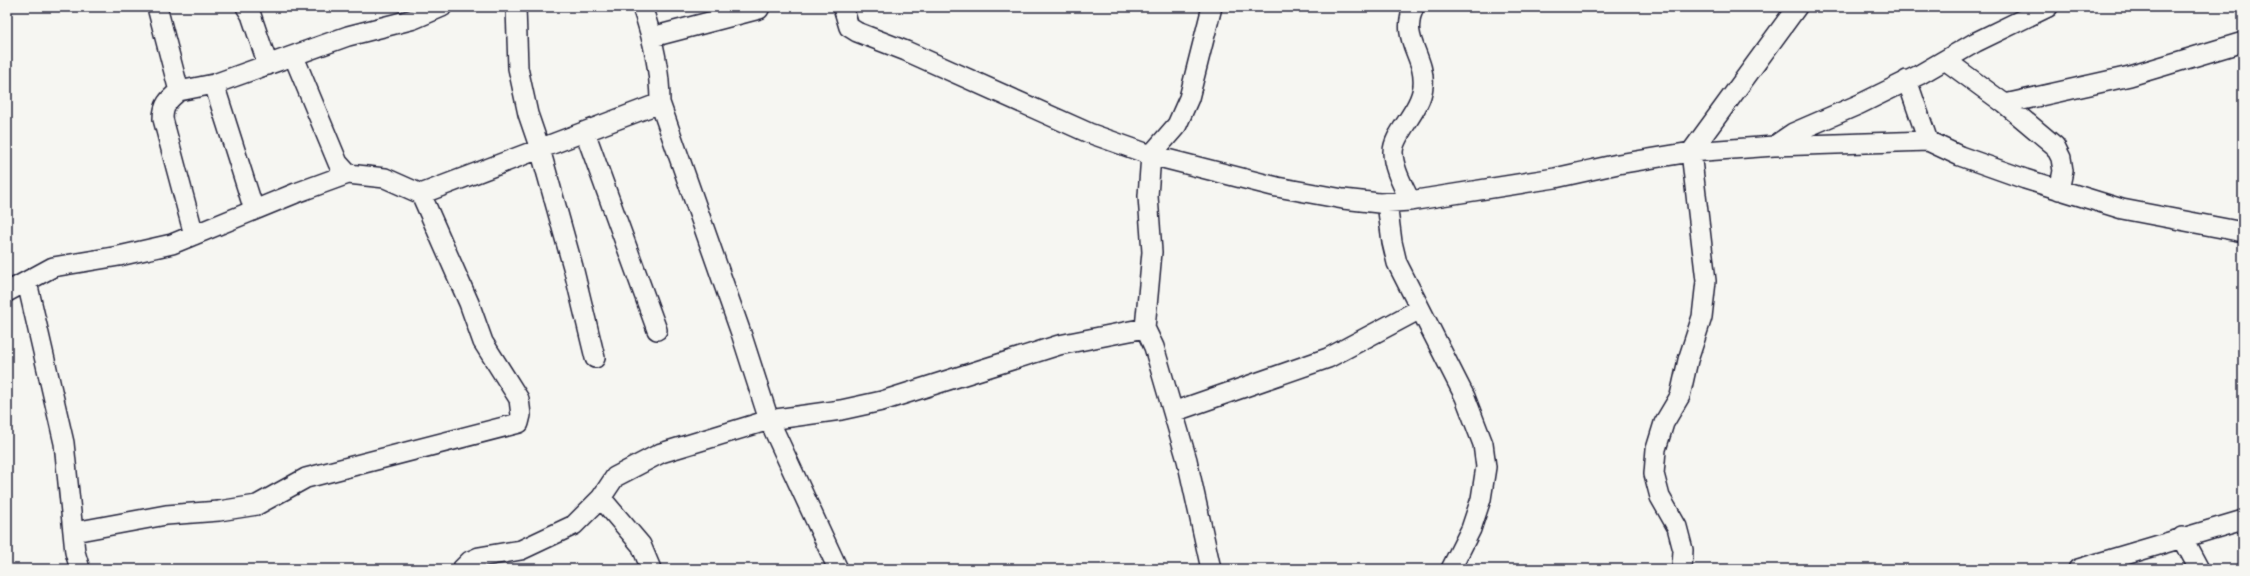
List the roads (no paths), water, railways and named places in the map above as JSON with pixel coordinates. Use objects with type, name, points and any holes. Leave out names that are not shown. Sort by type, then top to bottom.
[{"type":"street","points":[[157,7],[179,91]]},
{"type":"street","points":[[246,7],[251,15],[268,66]]},
{"type":"street","points":[[194,235],[163,119],[163,108],[169,99],[179,91],[214,84],[294,57],[348,36],[414,19],[442,7]]},
{"type":"street","points":[[516,7],[518,68],[528,114],[540,149],[573,267],[594,358]]},
{"type":"street","points":[[642,7],[652,37],[660,79],[660,103],[741,333],[769,420],[838,569]]},
{"type":"street","points":[[652,37],[759,10],[760,7]]},
{"type":"street","points":[[843,7],[849,26],[857,32],[906,51],[1089,133],[1151,155],[1277,187],[1343,199],[1387,203],[1410,201],[1554,178],[1618,164],[1691,152],[1774,146],[1928,141],[1960,156],[2060,190],[2122,209],[2243,232]]},
{"type":"street","points":[[1211,569],[1187,460],[1154,347],[1145,328],[1152,252],[1148,196],[1151,155],[1177,125],[1190,98],[1212,7]]},
{"type":"street","points":[[1410,201],[1398,172],[1393,153],[1395,143],[1418,107],[1424,85],[1419,60],[1409,35],[1409,19],[1414,7]]},
{"type":"street","points":[[1682,569],[1683,550],[1679,535],[1660,497],[1654,474],[1656,449],[1664,423],[1680,396],[1688,360],[1702,317],[1706,281],[1691,152],[1797,7]]},
{"type":"street","points":[[1774,146],[1793,133],[1860,104],[1976,42],[2048,7]]},
{"type":"street","points":[[2005,104],[2130,76],[2243,42]]},
{"type":"street","points":[[294,57],[338,163],[348,174]]},
{"type":"street","points":[[1944,60],[2005,104],[2055,146],[2061,158],[2063,171],[2060,190]]},
{"type":"street","points":[[1907,80],[1928,141]]},
{"type":"street","points":[[214,84],[254,210]]},
{"type":"street","points":[[421,194],[660,103]]},
{"type":"street","points":[[584,132],[657,330]]},
{"type":"street","points":[[7,292],[53,267],[119,256],[172,244],[254,210],[348,174],[385,178],[421,194],[469,303],[483,342],[520,400],[521,415],[519,423],[306,478],[257,505],[219,512],[166,515],[74,532]]},
{"type":"street","points":[[1387,203],[1392,242],[1397,263],[1465,397],[1483,444],[1486,468],[1480,499],[1471,529],[1451,569]]},
{"type":"street","points":[[27,282],[64,443],[75,552],[80,569]]},
{"type":"street","points":[[1173,412],[1328,358],[1420,309]]},
{"type":"street","points":[[462,569],[470,561],[479,557],[521,550],[574,524],[601,498],[615,477],[661,453],[769,420],[841,410],[882,401],[1058,345],[1145,328]]},
{"type":"street","points":[[601,498],[641,544],[652,569]]},
{"type":"street","points":[[2078,569],[2243,520]]},
{"type":"street","points":[[2182,537],[2199,569]]}]
